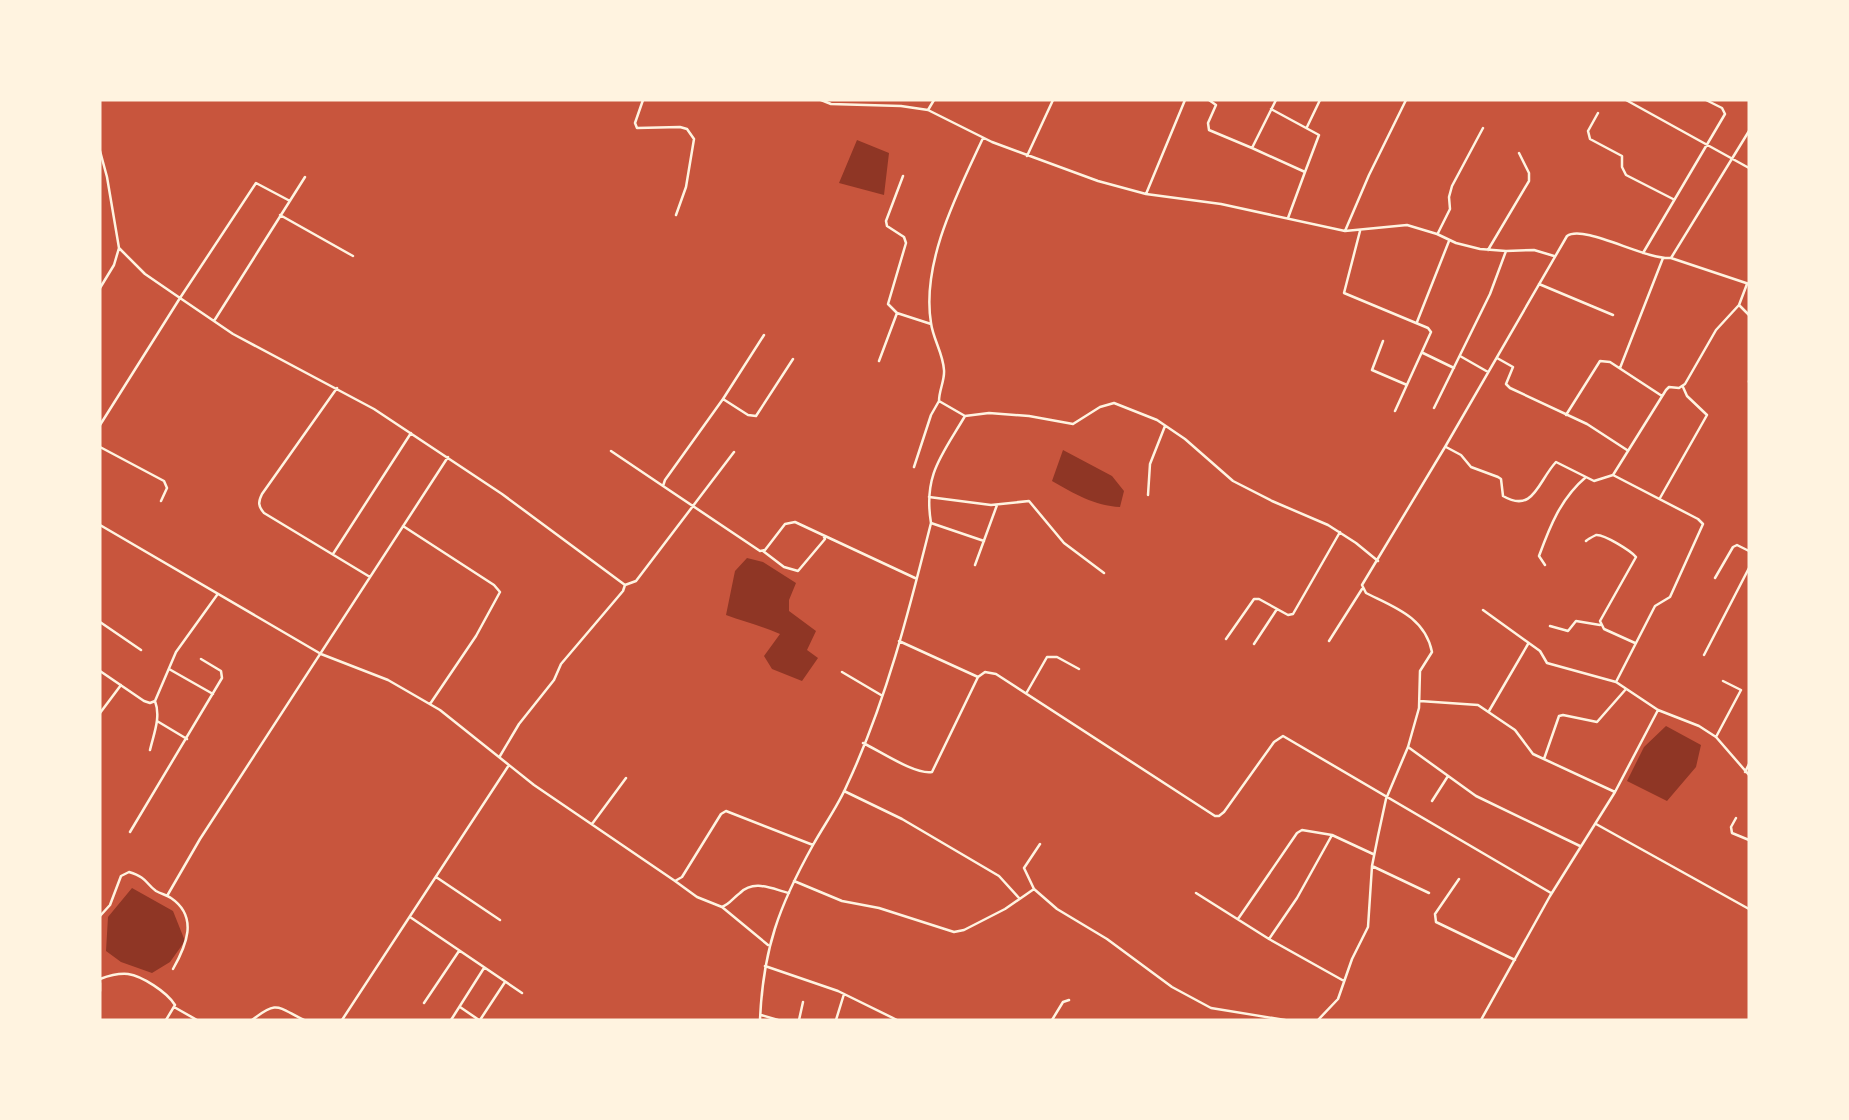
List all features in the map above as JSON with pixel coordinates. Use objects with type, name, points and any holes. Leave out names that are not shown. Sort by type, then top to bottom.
[{"type":"street","points":[[643,100],[635,122],[637,128],[687,129],[694,139],[685,187],[676,215]]},
{"type":"street","points":[[821,100],[831,104],[928,110],[983,138],[1027,156],[1098,181],[1146,194],[1221,204],[1345,231],[1402,225],[1488,250],[1534,250],[1554,256]]},
{"type":"street","points":[[856,105],[859,100]]},
{"type":"street","points":[[928,110],[933,100]]},
{"type":"street","points":[[1027,156],[1053,100]]},
{"type":"street","points":[[1146,194],[1185,100]]},
{"type":"street","points":[[1209,100],[1216,105],[1208,123],[1209,130],[1305,172]]},
{"type":"street","points":[[1252,148],[1275,102],[1267,100]]},
{"type":"street","points":[[1307,127],[1320,100]]},
{"type":"street","points":[[1345,231],[1406,100]]},
{"type":"street","points":[[1626,100],[1749,168]]},
{"type":"street","points":[[1643,253],[1724,114],[1722,108],[1706,100]]},
{"type":"street","points":[[1271,109],[1319,135],[1288,219]]},
{"type":"street","points":[[1598,113],[1588,131],[1590,139],[1622,156],[1622,167],[1626,175],[1673,199]]},
{"type":"street","points":[[1437,234],[1450,209],[1452,186],[1483,128]]},
{"type":"street","points":[[1671,258],[1749,131]]},
{"type":"street","points":[[914,467],[931,415],[939,401],[945,372],[931,324],[930,288],[936,253],[948,218],[983,138]]},
{"type":"street","points":[[100,151],[119,248],[114,265],[100,288]]},
{"type":"street","points":[[1488,250],[1529,181],[1529,173],[1519,153]]},
{"type":"street","points":[[903,176],[886,221],[887,226],[904,237],[906,243],[888,304],[897,313],[931,324]]},
{"type":"street","points":[[214,321],[305,177]]},
{"type":"street","points":[[100,425],[256,183],[290,201]]},
{"type":"street","points":[[280,215],[353,256]]},
{"type":"street","points":[[1360,231],[1344,293],[1428,328],[1431,332],[1395,411]]},
{"type":"street","points":[[1329,641],[1446,447],[1567,236],[1578,232],[1643,253],[1671,258],[1748,284],[1739,306],[1716,330],[1683,387]]},
{"type":"street","points":[[1416,323],[1449,240]]},
{"type":"street","points":[[119,248],[145,274],[214,321],[269,354],[337,387],[448,457],[625,585]]},
{"type":"street","points":[[1434,408],[1490,294],[1506,251]]},
{"type":"street","points":[[1620,368],[1663,258]]},
{"type":"street","points":[[1539,284],[1613,315]]},
{"type":"street","points":[[1739,306],[1749,315]]},
{"type":"street","points":[[879,361],[897,313]]},
{"type":"street","points":[[663,486],[764,335]]},
{"type":"street","points":[[1383,341],[1372,370],[1407,385]]},
{"type":"street","points":[[1423,353],[1454,368]]},
{"type":"street","points":[[1460,356],[1489,372]]},
{"type":"street","points":[[1497,358],[1513,367],[1506,384],[1510,387],[1587,425],[1627,451]]},
{"type":"street","points":[[723,399],[748,415],[755,416],[793,359]]},
{"type":"street","points":[[1566,416],[1600,361],[1620,368],[1662,396]]},
{"type":"street","points":[[337,387],[259,501],[259,508],[370,577]]},
{"type":"street","points":[[1446,447],[1461,454],[1471,467],[1502,479],[1503,496],[1523,502],[1530,498],[1556,462],[1594,481],[1613,475],[1669,387],[1683,387]]},
{"type":"street","points":[[1660,499],[1707,415],[1687,396],[1683,387]]},
{"type":"street","points":[[939,401],[965,416],[1003,414],[1073,424],[1100,407],[1114,403],[1157,420],[1185,439],[1233,481],[1272,501],[1320,520],[1378,561]]},
{"type":"street","points":[[761,1020],[769,946],[794,881],[844,791],[882,696],[932,523],[929,497],[934,468],[965,416]]},
{"type":"street","points":[[1148,495],[1150,464],[1165,426]]},
{"type":"street","points":[[333,554],[411,433]]},
{"type":"street","points":[[100,447],[164,481],[167,488],[161,501]]},
{"type":"street","points":[[611,451],[784,567],[798,571],[824,537]]},
{"type":"street","points":[[625,585],[636,581],[734,452]]},
{"type":"street","points":[[167,896],[200,839],[448,457]]},
{"type":"street","points":[[1613,475],[1701,521],[1703,528],[1670,597],[1655,606],[1616,682]]},
{"type":"street","points":[[1545,565],[1539,556],[1553,521],[1568,493],[1586,477]]},
{"type":"street","points":[[929,497],[997,505],[1024,501],[1032,503],[1064,543],[1104,573]]},
{"type":"street","points":[[975,565],[997,505]]},
{"type":"street","points":[[763,551],[781,527],[790,522],[800,523],[824,537],[916,578]]},
{"type":"street","points":[[932,523],[984,541]]},
{"type":"street","points":[[100,525],[321,654],[388,680],[430,704],[534,785],[697,897],[722,907],[769,946]]},
{"type":"street","points":[[403,526],[494,585],[500,592],[470,645],[430,704]]},
{"type":"street","points":[[1226,639],[1254,600],[1259,599],[1288,614],[1296,611],[1340,532]]},
{"type":"street","points":[[1586,541],[1602,536],[1632,552],[1636,557],[1603,615],[1601,625]]},
{"type":"street","points":[[1716,578],[1733,547],[1737,545],[1749,551]]},
{"type":"street","points":[[1704,655],[1749,568]]},
{"type":"street","points":[[500,756],[519,724],[554,680],[561,664],[623,591],[625,585]]},
{"type":"street","points":[[1318,1020],[1338,999],[1368,927],[1372,866],[1387,799],[1408,747],[1420,701],[1420,671],[1432,652],[1427,635],[1413,617],[1362,589]]},
{"type":"street","points":[[150,750],[158,721],[159,711],[155,701],[176,652],[217,595]]},
{"type":"street","points":[[1254,644],[1277,609]]},
{"type":"street","points":[[1483,610],[1540,651],[1547,663],[1616,682],[1658,710],[1699,726],[1716,737],[1749,775]]},
{"type":"street","points":[[1550,626],[1568,631],[1576,621],[1601,625],[1604,629],[1635,643]]},
{"type":"street","points":[[100,622],[141,650]]},
{"type":"street","points":[[899,641],[978,677]]},
{"type":"street","points":[[1489,711],[1529,643]]},
{"type":"street","points":[[1027,692],[1047,657],[1057,657],[1079,669]]},
{"type":"street","points":[[130,832],[223,674],[201,659]]},
{"type":"street","points":[[169,669],[213,694]]},
{"type":"street","points":[[100,671],[144,701],[155,701]]},
{"type":"street","points":[[842,672],[882,696]]},
{"type":"street","points":[[863,743],[918,770],[932,772],[978,677],[985,672],[996,674],[1215,816],[1219,816],[1274,742],[1283,736],[1551,893]]},
{"type":"street","points":[[1716,737],[1741,690],[1723,681]]},
{"type":"street","points":[[100,713],[121,685]]},
{"type":"street","points":[[1544,759],[1559,716],[1597,722],[1626,689]]},
{"type":"street","points":[[1420,701],[1473,703],[1516,730],[1530,751],[1615,792]]},
{"type":"street","points":[[1481,1020],[1551,893],[1615,792],[1658,710]]},
{"type":"street","points":[[158,721],[187,739]]},
{"type":"street","points":[[1408,747],[1476,796],[1580,846]]},
{"type":"street","points":[[342,1020],[510,764]]},
{"type":"street","points":[[1745,772],[1749,764]]},
{"type":"street","points":[[1432,802],[1448,776]]},
{"type":"street","points":[[592,824],[626,778]]},
{"type":"street","points":[[844,791],[902,819],[999,876],[1020,899]]},
{"type":"street","points":[[675,881],[682,877],[721,814],[726,811],[813,845]]},
{"type":"street","points":[[1735,818],[1731,827],[1732,833],[1749,840]]},
{"type":"street","points":[[1595,824],[1749,909]]},
{"type":"street","points":[[1238,919],[1297,833],[1307,830],[1332,835],[1374,855]]},
{"type":"street","points":[[1269,939],[1297,898],[1332,835]]},
{"type":"street","points":[[1040,844],[1024,868],[1034,889],[1056,909],[1107,939],[1172,988],[1211,1008],[1285,1020]]},
{"type":"street","points":[[1372,866],[1429,893]]},
{"type":"street","points":[[100,916],[110,905],[118,882],[125,873],[145,878],[183,911],[188,933],[186,946],[173,969]]},
{"type":"street","points":[[436,877],[500,920]]},
{"type":"street","points":[[1459,879],[1435,914],[1436,922],[1515,960]]},
{"type":"street","points":[[794,881],[842,901],[878,908],[954,932],[964,930],[1006,909],[1034,889]]},
{"type":"street","points":[[722,907],[749,886],[757,885],[789,893]]},
{"type":"street","points":[[1195,893],[1344,981]]},
{"type":"street","points":[[410,917],[522,993]]},
{"type":"street","points":[[424,1003],[459,951]]},
{"type":"street","points":[[765,965],[845,994],[897,1020]]},
{"type":"street","points":[[451,1020],[484,968]]},
{"type":"street","points":[[100,990],[100,981],[121,974],[136,977],[174,1002],[166,1020]]},
{"type":"street","points":[[460,1007],[479,1020],[505,982]]},
{"type":"street","points":[[836,1020],[845,994]]},
{"type":"street","points":[[1052,1020],[1063,1003],[1069,1000]]},
{"type":"street","points":[[799,1020],[803,1002]]},
{"type":"street","points":[[252,1020],[275,1006],[304,1020]]},
{"type":"street","points":[[174,1007],[197,1020]]},
{"type":"street","points":[[761,1015],[778,1020]]},
{"type":"shaded area","points":[[857,140],[889,153],[884,195],[839,183]]},
{"type":"shaded area","points":[[1063,450],[1112,476],[1124,491],[1120,507],[1093,501],[1052,481]]},
{"type":"shaded area","points":[[747,558],[763,562],[796,583],[789,600],[789,611],[816,631],[807,650],[818,658],[802,681],[772,669],[764,656],[780,634],[726,615],[735,571]]},
{"type":"shaded area","points":[[1666,726],[1701,745],[1696,767],[1667,801],[1627,781],[1644,747]]},
{"type":"shaded area","points":[[132,888],[173,911],[185,941],[170,962],[152,973],[121,962],[106,951],[108,917]]}]
